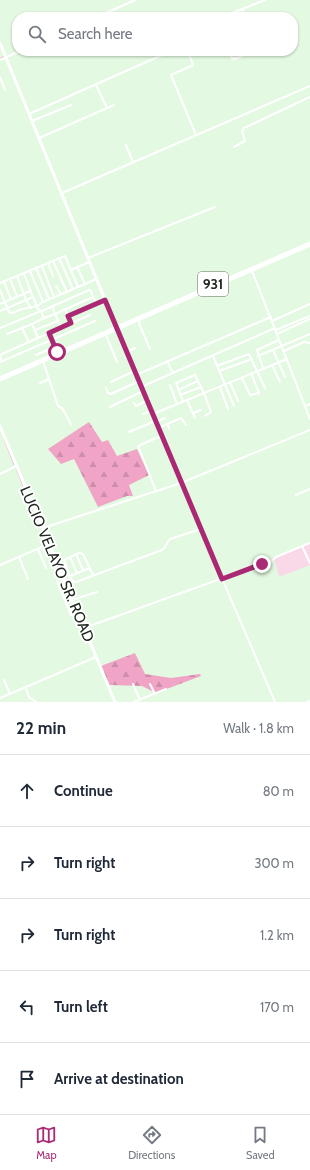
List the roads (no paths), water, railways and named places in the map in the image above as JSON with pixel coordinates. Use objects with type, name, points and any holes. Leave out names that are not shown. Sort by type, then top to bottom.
[{"type":"highway","name":"931","points":[[0,378],[56,349],[138,319],[310,243]]},
{"type":"highway","name":"931","points":[[0,378],[251,269]]},
{"type":"street","points":[[108,12],[136,0]]},
{"type":"street","points":[[234,12],[265,0]]},
{"type":"street","points":[[0,43],[138,381],[275,702]]},
{"type":"street","points":[[0,60],[12,54]]},
{"type":"street","points":[[29,114],[160,56]]},
{"type":"street","points":[[190,56],[194,65],[172,75],[196,135]]},
{"type":"street","points":[[231,56],[235,59],[242,56]]},
{"type":"street","points":[[0,77],[5,90]]},
{"type":"street","points":[[96,85],[107,108]]},
{"type":"street","points":[[62,193],[310,86]]},
{"type":"street","points":[[234,147],[245,142],[242,131],[244,128],[310,97]]},
{"type":"street","points":[[32,121],[72,105]]},
{"type":"street","points":[[39,138],[114,105]]},
{"type":"street","points":[[126,145],[133,162]]},
{"type":"street","points":[[72,270],[89,260],[215,207]]},
{"type":"street","points":[[0,283],[54,260],[66,257],[78,287]]},
{"type":"street","points":[[60,258],[72,289]]},
{"type":"street","points":[[54,260],[66,292]]},
{"type":"street","points":[[48,263],[53,276]]},
{"type":"street","points":[[42,266],[54,297]]},
{"type":"street","points":[[36,268],[49,299]]},
{"type":"street","points":[[77,268],[84,284]]},
{"type":"street","points":[[251,269],[310,419]]},
{"type":"street","points":[[30,271],[42,302]]},
{"type":"street","points":[[24,274],[37,306],[44,318]]},
{"type":"street","points":[[17,276],[23,294],[31,308]]},
{"type":"street","points":[[0,290],[11,314],[22,309],[37,306],[42,302],[96,278]]},
{"type":"street","points":[[10,279],[17,296]]},
{"type":"street","points":[[4,282],[11,299]]},
{"type":"street","points":[[56,286],[61,294]]},
{"type":"street","points":[[0,328],[89,290],[91,291],[97,304]]},
{"type":"street","points":[[0,304],[31,291]]},
{"type":"street","points":[[0,311],[33,297]]},
{"type":"street","points":[[7,334],[93,297]]},
{"type":"street","points":[[68,316],[105,300]]},
{"type":"street","points":[[272,321],[310,304]]},
{"type":"street","points":[[52,306],[61,328]]},
{"type":"street","points":[[65,309],[71,323]]},
{"type":"street","points":[[90,315],[2,354],[0,356],[1,362],[95,321]]},
{"type":"street","points":[[141,387],[275,329],[310,316]]},
{"type":"street","points":[[136,375],[271,317]]},
{"type":"street","points":[[138,319],[150,349]]},
{"type":"street","points":[[277,334],[310,319]]},
{"type":"street","points":[[35,330],[58,321]]},
{"type":"street","points":[[32,324],[38,338]]},
{"type":"street","points":[[22,328],[29,342]]},
{"type":"street","points":[[36,355],[56,349],[49,333]]},
{"type":"street","points":[[105,333],[117,362]]},
{"type":"street","points":[[258,356],[310,334]]},
{"type":"street","points":[[263,368],[257,349],[279,340]]},
{"type":"street","points":[[284,351],[304,342],[310,343]]},
{"type":"street","points":[[127,352],[135,348]]},
{"type":"street","points":[[273,350],[285,377]]},
{"type":"street","points":[[217,366],[248,353],[265,388]]},
{"type":"street","points":[[213,356],[234,406]]},
{"type":"street","points":[[219,371],[252,359]]},
{"type":"street","points":[[153,414],[287,359]]},
{"type":"street","points":[[42,360],[58,406],[62,408],[71,424]]},
{"type":"street","points":[[167,361],[174,374]]},
{"type":"street","points":[[272,365],[280,382]]},
{"type":"street","points":[[111,382],[134,371]]},
{"type":"street","points":[[241,377],[250,394],[253,396],[260,392],[251,373]]},
{"type":"street","points":[[183,401],[176,384],[195,375],[211,412],[205,416]]},
{"type":"street","points":[[40,383],[49,379]]},
{"type":"street","points":[[106,388],[108,393],[111,394],[138,381]]},
{"type":"street","points":[[178,390],[198,381]]},
{"type":"street","points":[[230,382],[238,401]]},
{"type":"street","points":[[170,385],[177,404]]},
{"type":"street","points":[[180,395],[201,387]]},
{"type":"street","points":[[220,387],[228,409]]},
{"type":"street","points":[[110,407],[143,391]]},
{"type":"street","points":[[134,403],[136,406],[150,399]]},
{"type":"street","points":[[187,400],[195,418]]},
{"type":"street","points":[[305,406],[310,404]]},
{"type":"street","points":[[193,413],[201,410]]},
{"type":"street","points":[[143,414],[151,411]]},
{"type":"street","points":[[129,432],[165,418]]},
{"type":"street","points":[[158,428],[182,418],[186,425]]},
{"type":"street","points":[[167,424],[169,428]]},
{"type":"street","name":"LUCIO VELAYO SR. ROAD","points":[[0,426],[115,702]]},
{"type":"street","points":[[42,528],[181,483],[310,430]]},
{"type":"street","points":[[156,491],[138,446],[162,436]]},
{"type":"street","points":[[0,474],[16,466]]},
{"type":"street","points":[[296,495],[310,489]]},
{"type":"street","points":[[93,575],[83,554],[76,554],[64,560],[71,579],[76,582],[162,550],[166,547],[167,542],[170,539],[201,529]]},
{"type":"street","points":[[84,628],[222,579],[259,564],[269,563],[276,557],[310,543]]},
{"type":"street","points":[[0,565],[49,544]]},
{"type":"street","points":[[302,546],[310,563]]},
{"type":"street","points":[[38,549],[46,568]]},
{"type":"street","points":[[76,554],[84,570]]},
{"type":"street","points":[[19,557],[28,579]]},
{"type":"street","points":[[70,557],[77,573]]},
{"type":"street","points":[[70,576],[90,568]]},
{"type":"street","points":[[65,582],[71,579]]},
{"type":"street","points":[[57,581],[71,615],[77,612]]},
{"type":"street","points":[[72,600],[97,592]]},
{"type":"street","points":[[0,698],[96,657]]},
{"type":"street","points":[[4,680],[10,694]]},
{"type":"street","points":[[133,684],[140,700]]},
{"type":"street","points":[[150,684],[155,694]]},
{"type":"street","points":[[26,688],[29,697],[36,702]]},
{"type":"street","points":[[134,702],[166,689]]},
{"type":"waterway","points":[[0,58],[5,56]]},
{"type":"waterway","points":[[4,439],[14,465]]},
{"type":"waterway","points":[[16,468],[23,486]]}]
